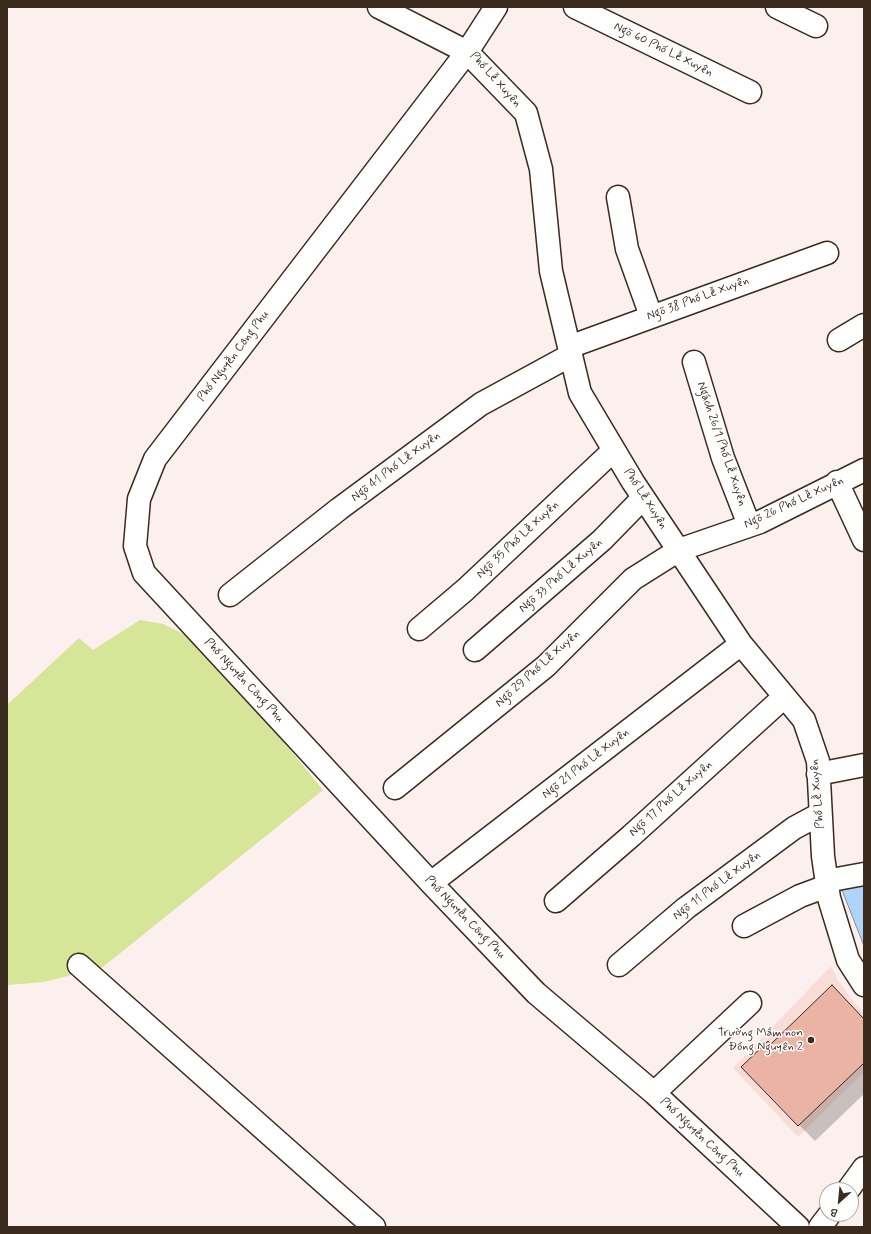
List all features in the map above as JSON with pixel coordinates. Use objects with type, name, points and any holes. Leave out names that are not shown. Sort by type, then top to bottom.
[{"type":"street","points":[[380,7],[467,52]]},
{"type":"street","name":"Phố Lễ Xuyên","points":[[496,7],[467,52],[526,114],[541,169],[551,271],[580,393],[643,498],[741,644],[804,720],[818,761],[823,856],[829,898],[848,960],[864,985]]},
{"type":"street","name":"Ngõ 60 Phố Lễ Xuyên","points":[[575,7],[750,92]]},
{"type":"street","points":[[777,7],[816,26]]},
{"type":"street","name":"Phố Nguyễn Công Phụ","points":[[467,52],[155,459],[139,499],[135,546],[144,573],[431,883],[536,992],[654,1093],[798,1227]]},
{"type":"street","points":[[618,197],[627,249],[651,316]]},
{"type":"street","name":"Ngõ 38 Phố Lễ Xuyên","points":[[570,351],[651,316],[827,253]]},
{"type":"street","points":[[839,340],[864,325]]},
{"type":"street","name":"Ngõ 41 Phố Lễ Xuyên","points":[[230,595],[339,509],[481,404],[570,351]]},
{"type":"street","name":"Ngách 26/1 Phố Lễ Xuyên","points":[[694,362],[723,458],[749,525]]},
{"type":"street","name":"Ngõ 35 Phố Lễ Xuyên","points":[[419,629],[465,590],[614,450]]},
{"type":"street","name":"Ngõ 26 Phố Lễ Xuyên","points":[[679,550],[760,522],[837,482],[863,473]]},
{"type":"street","points":[[837,482],[864,540]]},
{"type":"street","name":"Ngõ 33 Phố Lễ Xuyên","points":[[475,650],[602,540],[643,498]]},
{"type":"street","name":"Ngõ 29 Phố Lễ Xuyên","points":[[395,788],[546,666],[633,579],[679,550]]},
{"type":"street","name":"Ngõ 21 Phố Lễ Xuyên","points":[[431,883],[741,644]]},
{"type":"street","name":"Ngõ 17 Phố Lễ Xuyên","points":[[556,900],[631,836],[784,697]]},
{"type":"street","points":[[818,774],[864,765]]},
{"type":"street","name":"Ngõ 11 Phố Lễ Xuyên","points":[[619,965],[686,908],[794,828],[820,814]]},
{"type":"street","points":[[744,926],[800,896],[827,884],[864,874]]},
{"type":"street","points":[[79,965],[374,1227]]},
{"type":"street","points":[[654,1093],[750,1003]]},
{"type":"street","points":[[854,1182],[864,1168]]},
{"type":"shaded area","name":"Trường Mầm non Đồng Nguyên 2","points":[[831,966],[837,979],[864,1013],[864,1072],[798,1137],[733,1068]]},
{"type":"green space","points":[[140,620],[163,624],[202,643],[323,790],[103,967],[44,982],[7,985],[7,705],[79,638],[93,650]]},
{"type":"water","points":[[864,880],[864,946],[840,885]]},
{"type":"building","name":"Trường Mầm non Đồng Nguyên 2","points":[[832,985],[864,1019],[864,1063],[798,1126],[741,1067],[768,1041],[771,1044]]},
{"type":"place","name":"Trường Mầm non Đồng Nguyên 2","points":[[811,1040]]}]
